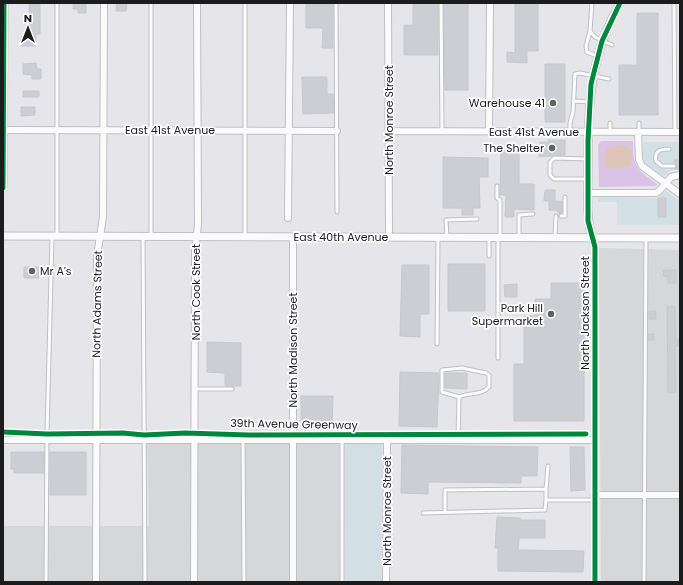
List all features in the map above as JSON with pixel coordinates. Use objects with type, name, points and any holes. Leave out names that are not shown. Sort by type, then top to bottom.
[{"type":"street","points":[[3,188],[4,3]]},
{"type":"street","name":"North Adams Street","points":[[96,582],[97,256],[103,217],[104,3]]},
{"type":"street","name":"North Cook Street","points":[[194,582],[197,130],[196,3]]},
{"type":"street","points":[[288,218],[290,3]]},
{"type":"street","name":"North Monroe Street","points":[[388,3],[389,237]]},
{"type":"street","points":[[489,131],[490,3]]},
{"type":"street","name":"North Jackson Street","points":[[595,582],[596,247],[588,221],[590,102],[592,76],[597,56],[602,41],[620,3]]},
{"type":"street","name":"East 41st Avenue","points":[[3,130],[338,131]]},
{"type":"street","name":"East 41st Avenue","points":[[389,131],[678,132]]},
{"type":"street","points":[[638,132],[640,163],[644,169],[680,194]]},
{"type":"street","points":[[588,193],[656,193],[671,177],[680,175]]},
{"type":"street","name":"East 40th Avenue","points":[[3,236],[151,236],[196,238],[680,238]]},
{"type":"street","name":"North Madison Street","points":[[293,237],[293,582]]},
{"type":"street","name":"North Monroe Street","points":[[386,582],[387,439]]},
{"type":"street","points":[[3,440],[595,440]]},
{"type":"street","points":[[595,497],[680,495]]},
{"type":"lane","points":[[46,582],[47,440],[55,236],[57,3]]},
{"type":"lane","points":[[151,3],[151,236]]},
{"type":"lane","points":[[245,3],[245,237]]},
{"type":"lane","points":[[336,3],[338,131],[337,212]]},
{"type":"lane","points":[[441,3],[442,131]]},
{"type":"lane","points":[[592,3],[590,31],[586,49],[587,52],[597,56]]},
{"type":"lane","points":[[674,3],[678,132]]},
{"type":"lane","points":[[590,31],[602,41],[612,45]]},
{"type":"lane","points":[[570,132],[574,101],[575,74],[580,73],[609,79]]},
{"type":"lane","points":[[574,101],[590,102]]},
{"type":"lane","points":[[610,123],[610,132]]},
{"type":"lane","points":[[638,132],[639,123]]},
{"type":"lane","points":[[669,149],[660,149],[655,156],[656,161],[662,166],[674,166]]},
{"type":"lane","points":[[588,159],[554,158],[550,163],[550,175],[554,179],[588,179]]},
{"type":"lane","points":[[497,186],[497,198],[500,200],[498,358]]},
{"type":"lane","points":[[561,216],[565,216],[565,197]]},
{"type":"lane","points":[[519,237],[519,215],[533,214]]},
{"type":"lane","points":[[555,237],[556,216]]},
{"type":"lane","points":[[447,237],[446,220],[477,219]]},
{"type":"lane","points":[[143,236],[145,582]]},
{"type":"lane","points":[[437,344],[438,237]]},
{"type":"lane","points":[[489,237],[489,256]]},
{"type":"lane","points":[[644,582],[643,495],[646,238]]},
{"type":"lane","points":[[462,368],[482,370],[489,375],[489,387],[483,392],[465,394],[459,397],[442,392],[442,370],[462,368]]},
{"type":"lane","points":[[196,389],[232,389]]},
{"type":"lane","points":[[458,439],[459,397]]},
{"type":"lane","points":[[243,440],[244,582]]},
{"type":"lane","points":[[342,441],[342,582]]},
{"type":"lane","points":[[423,513],[544,510],[548,466]]},
{"type":"lane","points":[[445,512],[445,490],[546,489]]},
{"type":"lane","points":[[546,500],[595,497]]},
{"type":"shaded area","points":[[601,141],[633,141],[634,157],[637,167],[644,175],[657,184],[657,186],[599,187],[598,145]]},
{"type":"shaded area","points":[[643,142],[680,142],[680,170],[672,170],[664,176],[646,164],[643,157]]},
{"type":"shaded area","points":[[625,145],[632,149],[631,165],[619,169],[607,168],[604,161],[608,147]]},
{"type":"shaded area","points":[[666,191],[680,201],[680,225],[617,225],[617,202],[598,202],[598,197],[657,198]]},
{"type":"shaded area","points":[[599,248],[680,250],[680,582],[601,582]]},
{"type":"shaded area","points":[[147,442],[339,444],[340,582],[3,582],[3,526],[149,526]]},
{"type":"shaded area","points":[[344,444],[382,444],[382,582],[345,582]]},
{"type":"building","points":[[73,3],[86,3],[86,13],[78,13],[78,9],[73,9]]},
{"type":"building","points":[[117,3],[127,3],[126,11],[116,11]]},
{"type":"building","points":[[413,3],[438,3],[438,55],[404,55],[404,25],[413,25]]},
{"type":"building","points":[[444,3],[468,3],[468,90],[445,90]]},
{"type":"building","points":[[515,3],[538,3],[538,51],[527,51],[527,63],[507,62],[507,52],[515,53]]},
{"type":"building","points":[[29,4],[40,4],[40,34],[36,34],[36,46],[21,46],[21,39],[30,39]]},
{"type":"building","points":[[306,4],[333,4],[333,48],[322,48],[323,28],[306,28]]},
{"type":"building","points":[[637,13],[658,13],[658,115],[619,115],[619,65],[637,65]]},
{"type":"building","points":[[36,63],[37,69],[41,69],[41,79],[32,79],[32,75],[23,74],[23,64]]},
{"type":"building","points":[[545,64],[565,64],[565,122],[545,122]]},
{"type":"building","points":[[302,77],[327,77],[327,94],[333,94],[334,113],[303,114]]},
{"type":"building","points":[[23,91],[39,91],[39,97],[23,97]]},
{"type":"building","points":[[21,107],[35,107],[35,115],[21,116]]},
{"type":"building","name":"The Shelter","points":[[548,140],[565,140],[565,155],[539,157],[540,142],[548,142]]},
{"type":"building","points":[[501,150],[519,150],[519,184],[534,184],[534,210],[514,209],[514,217],[505,217],[506,195],[500,195]]},
{"type":"building","points":[[443,157],[488,158],[488,177],[479,177],[480,208],[473,208],[473,215],[462,215],[462,208],[443,208]]},
{"type":"building","points":[[674,160],[680,160],[680,169],[674,169],[677,166]]},
{"type":"building","points":[[545,190],[555,190],[555,201],[562,201],[562,213],[559,214],[557,210],[549,210],[549,201],[544,201]]},
{"type":"building","points":[[658,198],[666,198],[666,217],[658,217]]},
{"type":"building","points":[[448,264],[485,264],[485,311],[448,311]]},
{"type":"building","points":[[402,265],[429,265],[429,314],[420,314],[420,337],[400,336]]},
{"type":"building","points":[[24,267],[39,267],[39,278],[24,278]]},
{"type":"building","points":[[664,270],[676,270],[676,283],[668,283],[668,276],[663,276]]},
{"type":"building","points":[[551,283],[584,283],[584,421],[514,421],[514,364],[524,364],[524,316],[535,316],[535,299],[551,299]]},
{"type":"building","points":[[517,284],[517,297],[505,297],[504,285]]},
{"type":"building","points":[[667,306],[675,306],[676,340],[680,340],[680,346],[675,346],[676,392],[668,392]]},
{"type":"building","points":[[649,311],[656,311],[656,319],[649,319]]},
{"type":"building","points":[[648,334],[654,334],[654,340],[648,340]]},
{"type":"building","points":[[207,342],[241,343],[241,386],[225,386],[225,373],[207,372]]},
{"type":"building","points":[[400,372],[439,373],[437,427],[399,426]]},
{"type":"building","points":[[445,373],[467,373],[467,389],[445,388]]},
{"type":"building","points":[[301,396],[333,396],[332,426],[301,426]]},
{"type":"building","points":[[402,445],[538,447],[537,476],[521,476],[521,483],[428,482],[428,494],[401,493]]},
{"type":"building","points":[[570,447],[584,447],[585,490],[571,491]]},
{"type":"building","points":[[11,452],[44,452],[44,473],[14,473],[14,469],[11,469]]},
{"type":"building","points":[[50,452],[86,452],[86,495],[50,495]]},
{"type":"building","points":[[497,517],[520,518],[520,520],[545,520],[545,538],[519,538],[518,550],[584,551],[583,572],[498,571],[498,548],[495,548]]},
{"type":"cycle path","points":[[3,188],[4,3]]},
{"type":"cycle path","points":[[595,582],[595,247],[588,221],[588,141],[591,84],[602,41],[620,3]]},
{"type":"cycle path","name":"39th Avenue Greenway","points":[[3,432],[47,434],[123,433],[144,435],[185,433],[249,435],[586,434]]},
{"type":"place","name":"Warehouse 41","points":[[553,103]]},
{"type":"place","name":"The Shelter","points":[[552,148]]},
{"type":"place","name":"Mr A's","points":[[32,271]]},
{"type":"place","name":"Park Hill Supermarket","points":[[551,314]]}]
